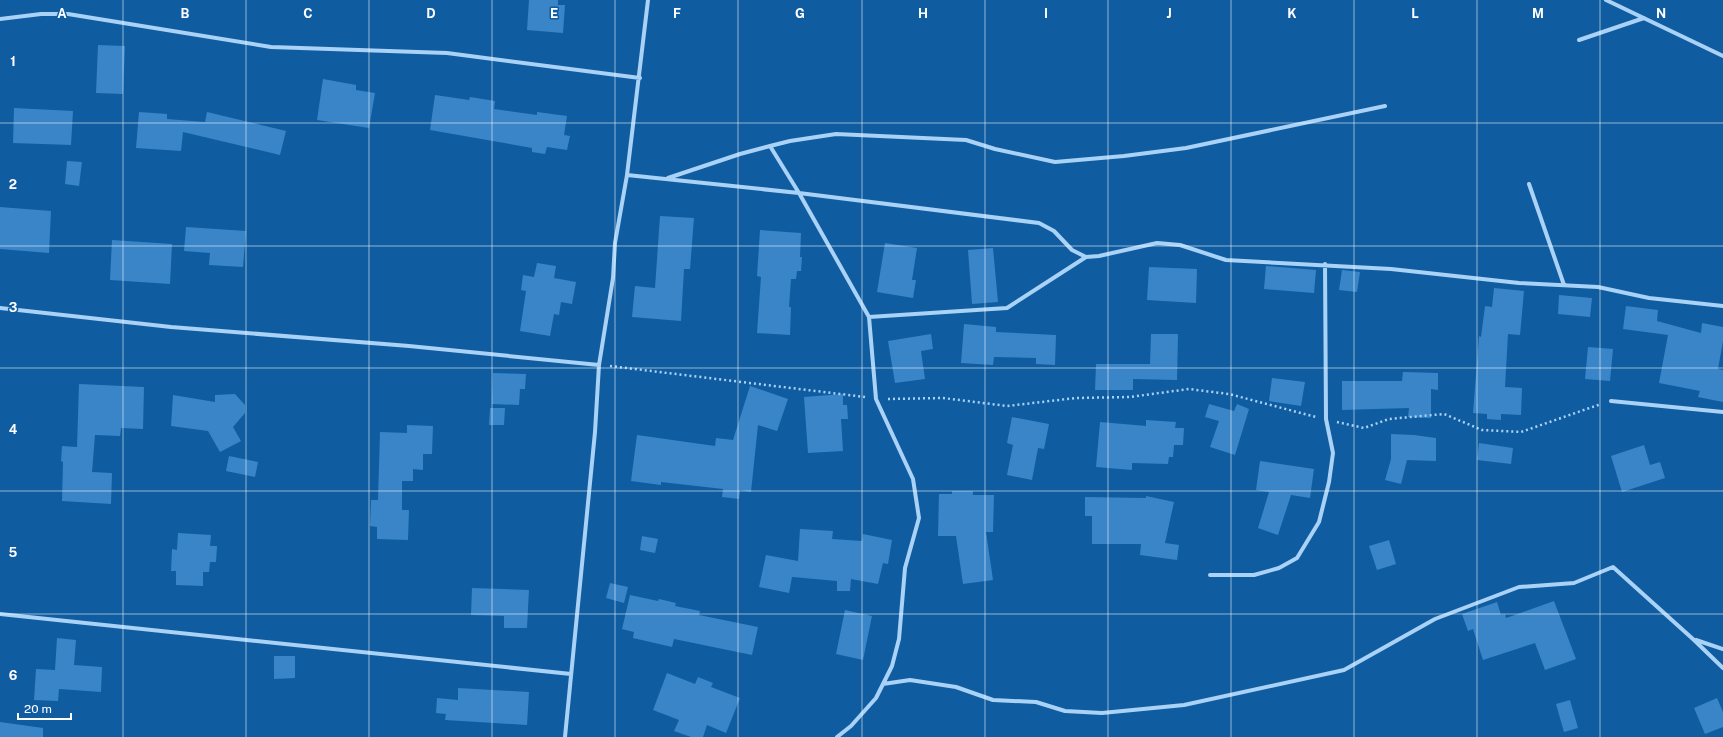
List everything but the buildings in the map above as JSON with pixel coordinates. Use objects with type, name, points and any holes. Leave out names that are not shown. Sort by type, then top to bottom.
[{"type":"street","points":[[565,737],[595,432],[599,364],[613,278],[615,243],[627,175],[640,78],[648,0]]},
{"type":"street","points":[[1606,0],[1723,56]]},
{"type":"street","points":[[0,19],[41,14],[68,14],[270,47],[447,53],[640,78]]},
{"type":"street","points":[[1579,40],[1644,18]]},
{"type":"street","points":[[666,179],[740,154],[770,146],[836,134],[915,136],[966,140],[995,149],[1055,162],[1124,156],[1186,148],[1385,106]]},
{"type":"street","points":[[770,146],[799,193],[869,317],[876,399],[913,479],[919,518],[905,568],[900,639],[892,666],[876,698],[851,726],[837,737]]},
{"type":"street","points":[[627,175],[799,193],[1039,223],[1054,231],[1072,250],[1086,257]]},
{"type":"street","points":[[1529,184],[1564,285]]},
{"type":"street","points":[[869,317],[1007,308],[1086,257],[1099,256],[1157,243],[1180,245],[1226,260],[1325,264],[1391,269],[1520,283],[1598,287],[1649,298],[1723,306]]},
{"type":"street","points":[[1210,575],[1254,575],[1279,568],[1297,558],[1319,522],[1329,482],[1333,453],[1326,419],[1325,264]]},
{"type":"street","points":[[0,308],[170,327],[408,346],[599,364]]},
{"type":"street","points":[[1611,400],[1723,412]]},
{"type":"street","points":[[883,684],[910,680],[956,687],[993,700],[1036,702],[1065,711],[1102,713],[1184,705],[1344,670],[1435,619],[1484,600],[1519,587],[1574,583],[1613,567],[1723,668]]},
{"type":"street","points":[[0,614],[571,674]]},
{"type":"street","points":[[1694,640],[1723,649]]},
{"type":"path","points":[[599,364],[857,395],[876,399],[942,398],[1007,406],[1076,398],[1130,397],[1189,389],[1229,394],[1364,428],[1389,419],[1444,414],[1482,430],[1520,432],[1611,400]]}]
